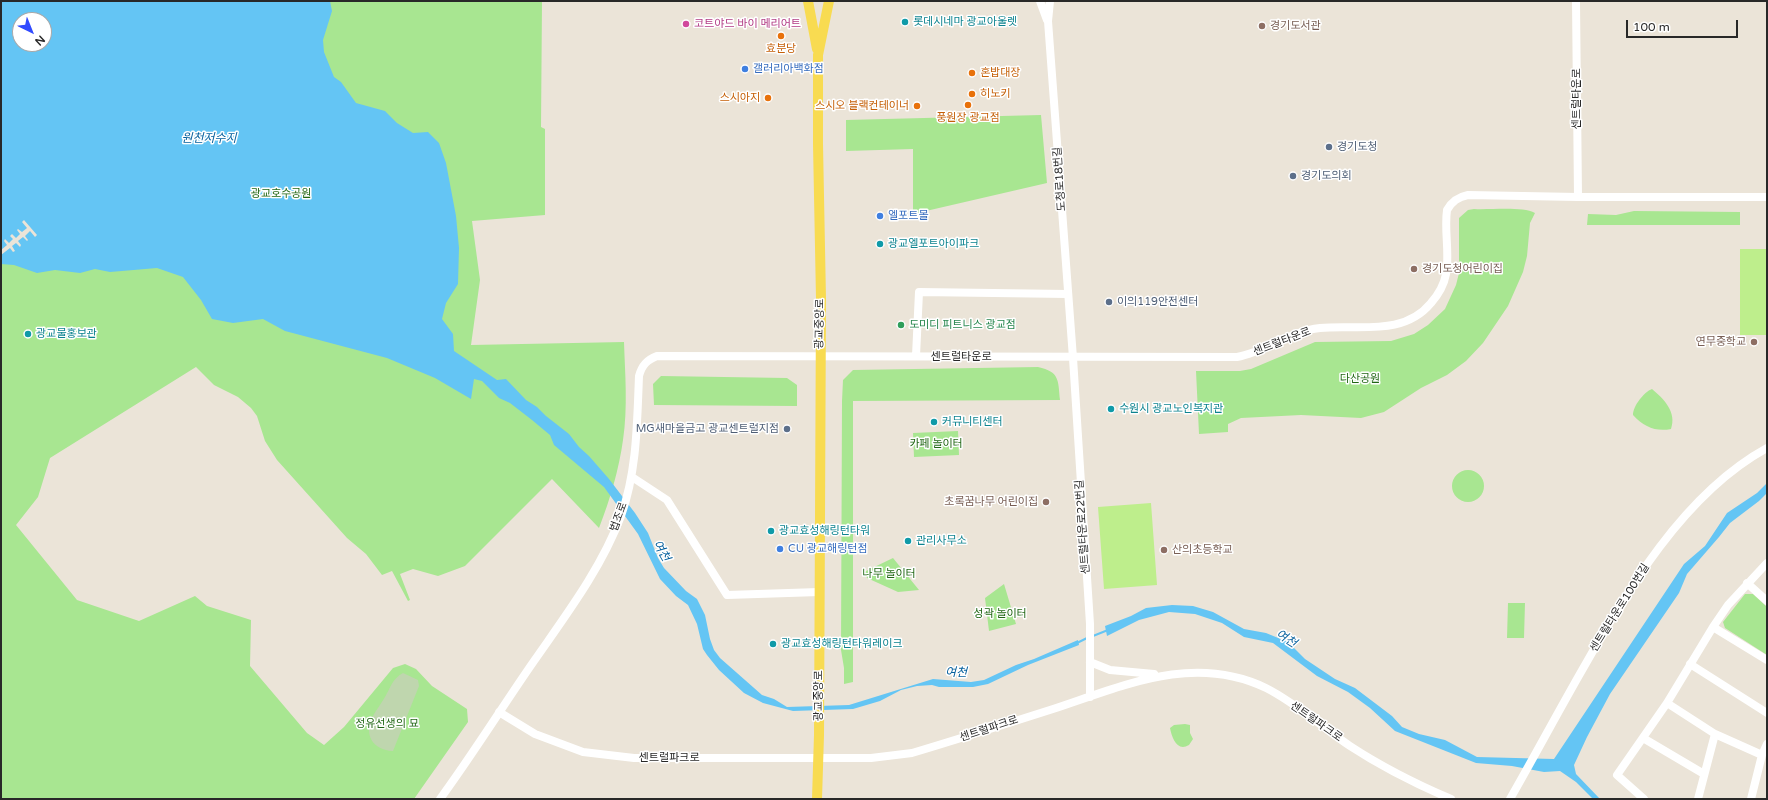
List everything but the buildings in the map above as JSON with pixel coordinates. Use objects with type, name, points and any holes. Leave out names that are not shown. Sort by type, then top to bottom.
[{"type":"main road","name":"광교중앙로","points":[[808,1],[818,55],[820,356],[818,592],[819,735],[817,799]]},
{"type":"main road","name":"광교중앙로","points":[[818,55],[828,1]]},
{"type":"street","points":[[1040,1],[1048,20]]},
{"type":"street","name":"도청로18번길","points":[[1050,1],[1048,20],[1073,358]]},
{"type":"street","name":"센트럴타운로","points":[[1576,1],[1578,197]]},
{"type":"street","name":"센트럴타운로","points":[[820,356],[1073,358],[1237,357],[1260,351],[1313,329],[1383,327],[1404,323],[1413,319],[1427,309],[1436,298],[1443,283],[1447,259],[1447,210],[1450,203],[1456,199],[1468,195],[1578,197],[1767,197]]},
{"type":"street","name":"센트럴타운로","points":[[916,356],[920,292],[1068,294]]},
{"type":"street","name":"법조로","points":[[440,799],[580,593],[606,551],[621,516],[631,480],[636,445],[639,376],[644,364],[649,359],[658,356],[820,356]]},
{"type":"street","name":"센트럴타운로22번길","points":[[1073,358],[1090,624],[1090,697]]},
{"type":"street","name":"센트럴타운로100번길","points":[[1510,799],[1604,630],[1655,555],[1687,515],[1714,486],[1748,460],[1767,448]]},
{"type":"street","points":[[631,480],[667,500],[727,595],[818,592]]},
{"type":"street","points":[[1644,799],[1618,775],[1667,703],[1728,605],[1767,563]]},
{"type":"street","points":[[1747,583],[1767,601]]},
{"type":"street","points":[[1713,627],[1767,660]]},
{"type":"street","points":[[1090,661],[1110,670],[1162,675]]},
{"type":"street","points":[[1690,664],[1767,713]]},
{"type":"street","name":"센트럴파크로","points":[[499,712],[535,734],[583,752],[634,758],[871,758],[901,756],[1135,682],[1162,675],[1195,673],[1218,674],[1240,678],[1259,685],[1280,696],[1350,746],[1389,770],[1417,785],[1452,799]]},
{"type":"street","points":[[1667,703],[1715,734],[1762,755]]},
{"type":"street","points":[[1698,799],[1715,734]]},
{"type":"street","points":[[1643,738],[1704,774]]},
{"type":"street","points":[[1752,799],[1762,755],[1767,744]]},
{"type":"green space","name":"광교호수공원","points":[[1,1],[542,1],[541,127],[545,129],[545,215],[472,221],[480,280],[471,345],[624,342],[626,403],[625,428],[614,484],[599,528],[552,479],[465,566],[438,576],[413,569],[400,574],[410,600],[408,601],[392,571],[382,575],[366,554],[347,538],[277,460],[265,441],[257,416],[251,408],[238,397],[214,385],[196,367],[50,458],[38,497],[16,525],[77,600],[139,621],[195,596],[207,606],[251,620],[250,666],[307,733],[324,745],[344,727],[393,668],[405,664],[416,669],[432,686],[467,709],[468,722],[414,799],[1,799]]},
{"type":"green space","points":[[1041,115],[1047,183],[913,214],[913,149],[846,151],[846,120]]},
{"type":"green space","name":"다산공원","points":[[1514,209],[1535,213],[1530,223],[1527,256],[1523,272],[1508,306],[1483,343],[1466,361],[1447,375],[1421,388],[1384,412],[1361,418],[1301,415],[1241,418],[1228,424],[1228,432],[1199,434],[1196,371],[1240,371],[1251,369],[1315,342],[1391,341],[1414,334],[1428,325],[1445,309],[1456,285],[1459,273],[1459,218],[1468,210]]},
{"type":"green space","points":[[1634,211],[1740,212],[1740,225],[1587,225],[1588,214],[1616,215]]},
{"type":"green space","points":[[1740,249],[1767,249],[1767,335],[1740,335]]},
{"type":"green space","points":[[1038,367],[1054,374],[1058,382],[1060,400],[853,401],[853,682],[844,684],[844,668],[841,650],[843,380],[853,370]]},
{"type":"green space","points":[[661,376],[787,378],[797,385],[797,406],[654,405],[653,384]]},
{"type":"green space","points":[[1652,389],[1661,397],[1671,412],[1671,429],[1660,430],[1650,428],[1641,423],[1633,415],[1633,411],[1640,400]]},
{"type":"green space","name":"카페 놀이터","points":[[958,431],[959,455],[914,457],[913,433]]},
{"type":"green space","points":[[1468,470],[1477,473],[1481,477],[1484,486],[1481,495],[1477,499],[1468,502],[1459,499],[1455,495],[1452,486],[1455,477],[1459,473]]},
{"type":"green space","points":[[1151,503],[1157,585],[1104,589],[1098,507]]},
{"type":"green space","name":"나무 놀이터","points":[[893,558],[919,590],[898,592],[867,578],[864,572]]},
{"type":"green space","name":"성곽 놀이터","points":[[1004,584],[1016,624],[989,631],[985,598]]},
{"type":"green space","points":[[1745,594],[1753,594],[1767,607],[1767,655],[1725,628],[1723,622]]},
{"type":"green space","points":[[1508,603],[1525,603],[1524,638],[1507,638]]},
{"type":"green space","name":"정유선생의 묘","points":[[403,673],[418,680],[419,686],[393,751],[386,750],[380,748],[372,740],[369,729],[370,723],[392,684],[399,675]]},
{"type":"green space","points":[[1174,725],[1190,725],[1190,733],[1193,739],[1189,745],[1181,747],[1174,740],[1170,728]]},
{"type":"water","name":"원천저수지","points":[[1,1],[330,1],[332,11],[323,40],[324,52],[334,77],[341,82],[356,103],[385,111],[397,123],[413,133],[428,132],[439,143],[446,163],[456,216],[459,248],[458,284],[446,303],[442,319],[453,334],[454,351],[497,380],[506,379],[526,400],[537,407],[569,434],[579,447],[589,456],[635,513],[648,533],[658,558],[664,568],[686,591],[697,599],[705,615],[714,650],[720,658],[762,695],[774,699],[787,707],[849,705],[933,679],[971,682],[984,680],[1016,665],[1078,640],[1079,645],[1028,665],[988,684],[973,687],[939,687],[932,685],[917,686],[901,690],[880,701],[853,709],[793,711],[763,703],[744,693],[719,670],[707,655],[703,649],[697,624],[688,605],[676,596],[660,579],[638,534],[604,487],[554,445],[550,435],[510,403],[499,398],[482,381],[474,379],[471,399],[435,378],[387,358],[285,331],[263,319],[233,323],[212,319],[201,300],[183,277],[157,268],[110,272],[95,269],[80,273],[55,270],[37,273],[14,265],[1,264]]},
{"type":"water","points":[[1767,483],[1767,493],[1730,523],[1687,574],[1679,593],[1610,694],[1587,737],[1574,765],[1576,774],[1600,799],[1593,799],[1576,782],[1560,771],[1544,772],[1512,766],[1476,763],[1395,731],[1370,708],[1348,692],[1317,676],[1273,643],[1244,637],[1222,623],[1195,614],[1169,612],[1139,620],[1107,636],[1105,626],[1131,616],[1146,608],[1172,605],[1193,606],[1213,612],[1244,629],[1266,633],[1288,642],[1305,659],[1335,679],[1355,688],[1392,716],[1402,727],[1419,734],[1445,740],[1477,757],[1554,759],[1684,564],[1705,546],[1727,513],[1757,493]]},
{"type":"pier","points":[[24,220],[37,235],[35,237],[30,231],[25,236],[28,240],[27,241],[23,237],[18,241],[21,245],[20,247],[16,243],[12,246],[15,251],[13,252],[10,248],[1,255],[1,250],[7,245],[4,241],[5,239],[9,243],[13,239],[10,236],[12,234],[16,238],[20,234],[17,230],[18,229],[22,232],[27,228],[22,222]]},
{"type":"waterway","name":"여천","points":[[1093,636],[1108,630]]},
{"type":"waterway","name":"여천","points":[[1077,643],[1087,638]]},
{"type":"place","name":"롯데시네마 광교아울렛","points":[[905,22]]},
{"type":"place","name":"코트야드 바이 메리어트","points":[[686,24]]},
{"type":"place","name":"경기도서관","points":[[1262,26]]},
{"type":"place","name":"효분당","points":[[781,36]]},
{"type":"place","name":"갤러리아백화점","points":[[745,69]]},
{"type":"place","name":"혼밥대장","points":[[972,73]]},
{"type":"place","name":"히노키","points":[[972,94]]},
{"type":"place","name":"스시아지","points":[[768,98]]},
{"type":"place","name":"풍원장 광교점","points":[[968,105]]},
{"type":"place","name":"스시오 블랙컨테이너","points":[[917,106]]},
{"type":"place","name":"경기도청","points":[[1329,147]]},
{"type":"place","name":"경기도의회","points":[[1293,176]]},
{"type":"place","name":"엘포트몰","points":[[880,216]]},
{"type":"place","name":"광교엘포트아이파크","points":[[880,244]]},
{"type":"place","name":"경기도청어린이집","points":[[1414,269]]},
{"type":"place","name":"이의119안전센터","points":[[1109,302]]},
{"type":"place","name":"도미디 피트니스 광교점","points":[[901,325]]},
{"type":"place","name":"광교물홍보관","points":[[28,334]]},
{"type":"place","name":"연무중학교","points":[[1754,342]]},
{"type":"place","name":"수원시 광교노인복지관","points":[[1111,409]]},
{"type":"place","name":"커뮤니티센터","points":[[934,422]]},
{"type":"place","name":"MG새마을금고 광교센트럴지점","points":[[787,429]]},
{"type":"place","name":"초록꿈나무 어린이집","points":[[1046,502]]},
{"type":"place","name":"광교효성해링턴타워","points":[[771,531]]},
{"type":"place","name":"관리사무소","points":[[908,541]]},
{"type":"place","name":"CU 광교해링턴점","points":[[780,549]]},
{"type":"place","name":"산의초등학교","points":[[1164,550]]},
{"type":"place","name":"광교효성해링턴타워레이크","points":[[773,644]]}]
